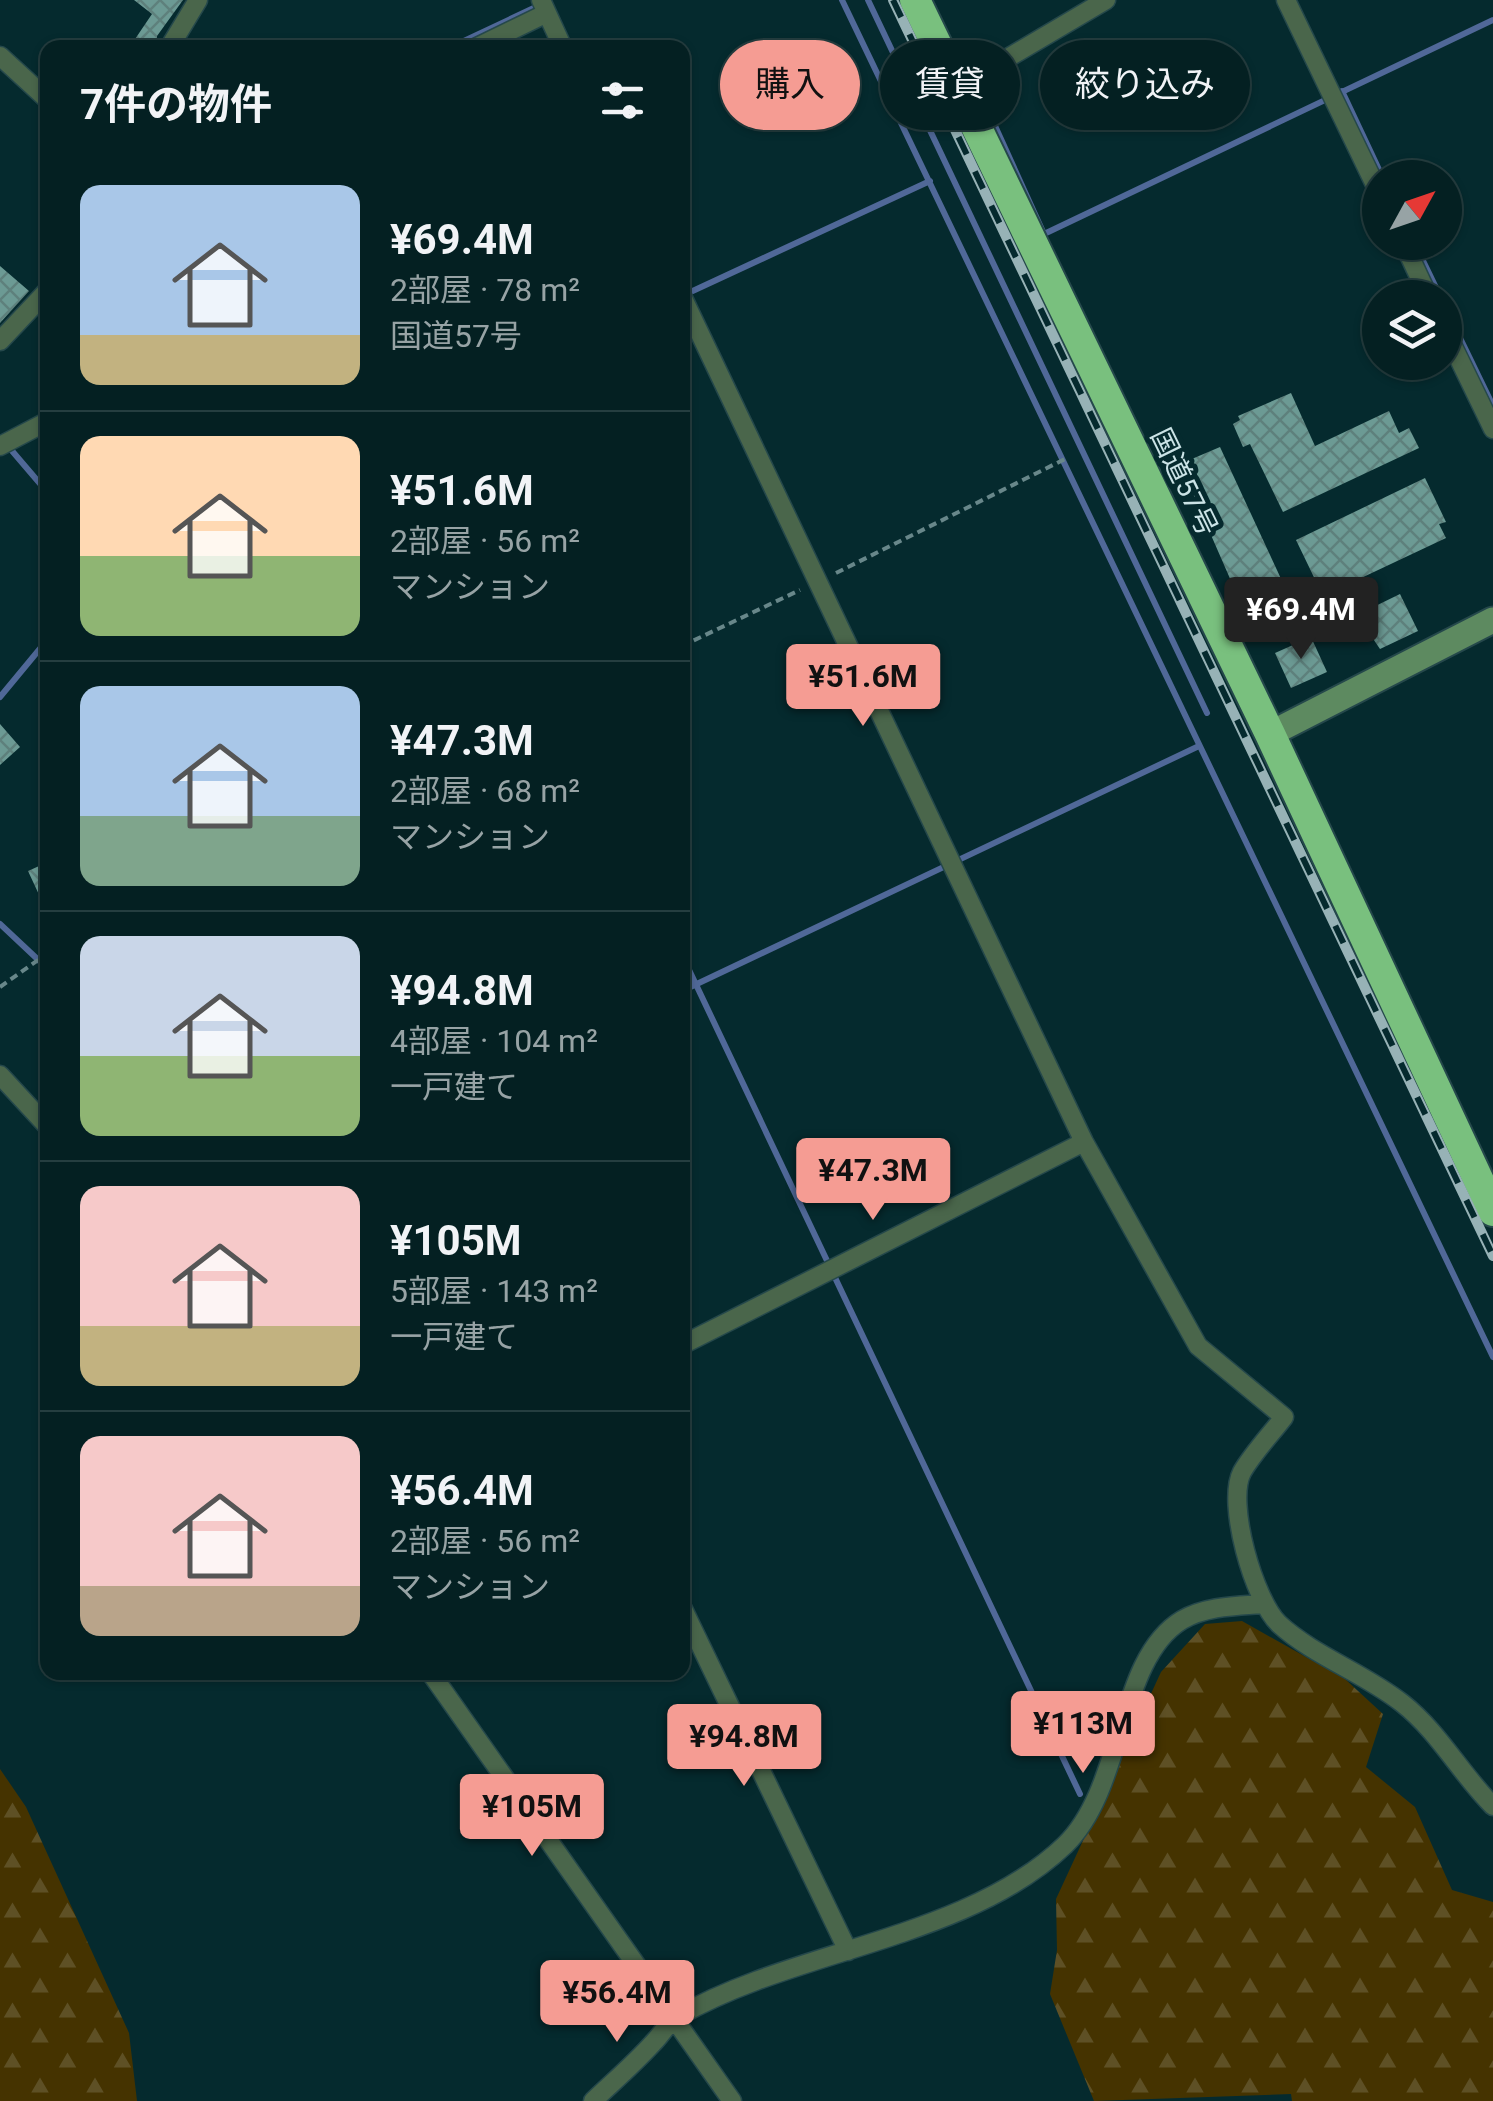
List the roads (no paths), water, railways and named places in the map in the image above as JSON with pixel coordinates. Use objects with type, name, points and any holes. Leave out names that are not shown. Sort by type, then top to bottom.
[{"type":"highway","name":"国道57号","points":[[914,0],[934,40]]},
{"type":"highway","name":"国道57号","points":[[977,130],[1270,734],[1493,1211]]},
{"type":"street","points":[[174,40],[198,0]]},
{"type":"street","points":[[1020,44],[1072,8],[1106,0]]},
{"type":"street","points":[[1286,0],[1363,160]]},
{"type":"street","points":[[488,40],[544,7],[559,40]]},
{"type":"street","points":[[0,56],[40,93]]},
{"type":"street","points":[[0,341],[40,298]]},
{"type":"street","points":[[690,313],[1084,1142],[1198,1346],[1284,1417],[1240,1475],[1240,1542],[1263,1604],[1291,1634],[1357,1670],[1403,1704],[1441,1739],[1460,1774],[1493,1806]]},
{"type":"street","points":[[1462,365],[1493,429]]},
{"type":"street","points":[[0,446],[40,424]]},
{"type":"street","points":[[1270,734],[1493,620]]},
{"type":"street","points":[[0,1075],[40,1118]]},
{"type":"street","points":[[690,1342],[1084,1142]]},
{"type":"street","points":[[593,2101],[674,2019],[720,1995],[948,1914],[1030,1874],[1068,1842],[1095,1805],[1136,1680],[1163,1640],[1180,1621],[1213,1608],[1263,1604]]},
{"type":"street","points":[[690,1624],[848,1951]]},
{"type":"street","points":[[436,1680],[732,2101]]},
{"type":"waterway","points":[[842,0],[1493,1357]]},
{"type":"waterway","points":[[868,0],[1207,713]]},
{"type":"waterway","points":[[466,40],[538,6]]},
{"type":"waterway","points":[[997,130],[1044,234],[1493,20]]},
{"type":"waterway","points":[[1342,91],[1375,160]]},
{"type":"waterway","points":[[690,292],[930,181]]},
{"type":"waterway","points":[[1423,260],[1432,280]]},
{"type":"waterway","points":[[1462,342],[1493,406]]},
{"type":"waterway","points":[[7,445],[40,484]]},
{"type":"waterway","points":[[0,697],[40,649]]},
{"type":"waterway","points":[[690,987],[1199,746]]},
{"type":"waterway","points":[[0,924],[40,962]]},
{"type":"waterway","points":[[690,972],[1080,1794]]},
{"type":"railway","points":[[893,0],[1493,1256]]}]
